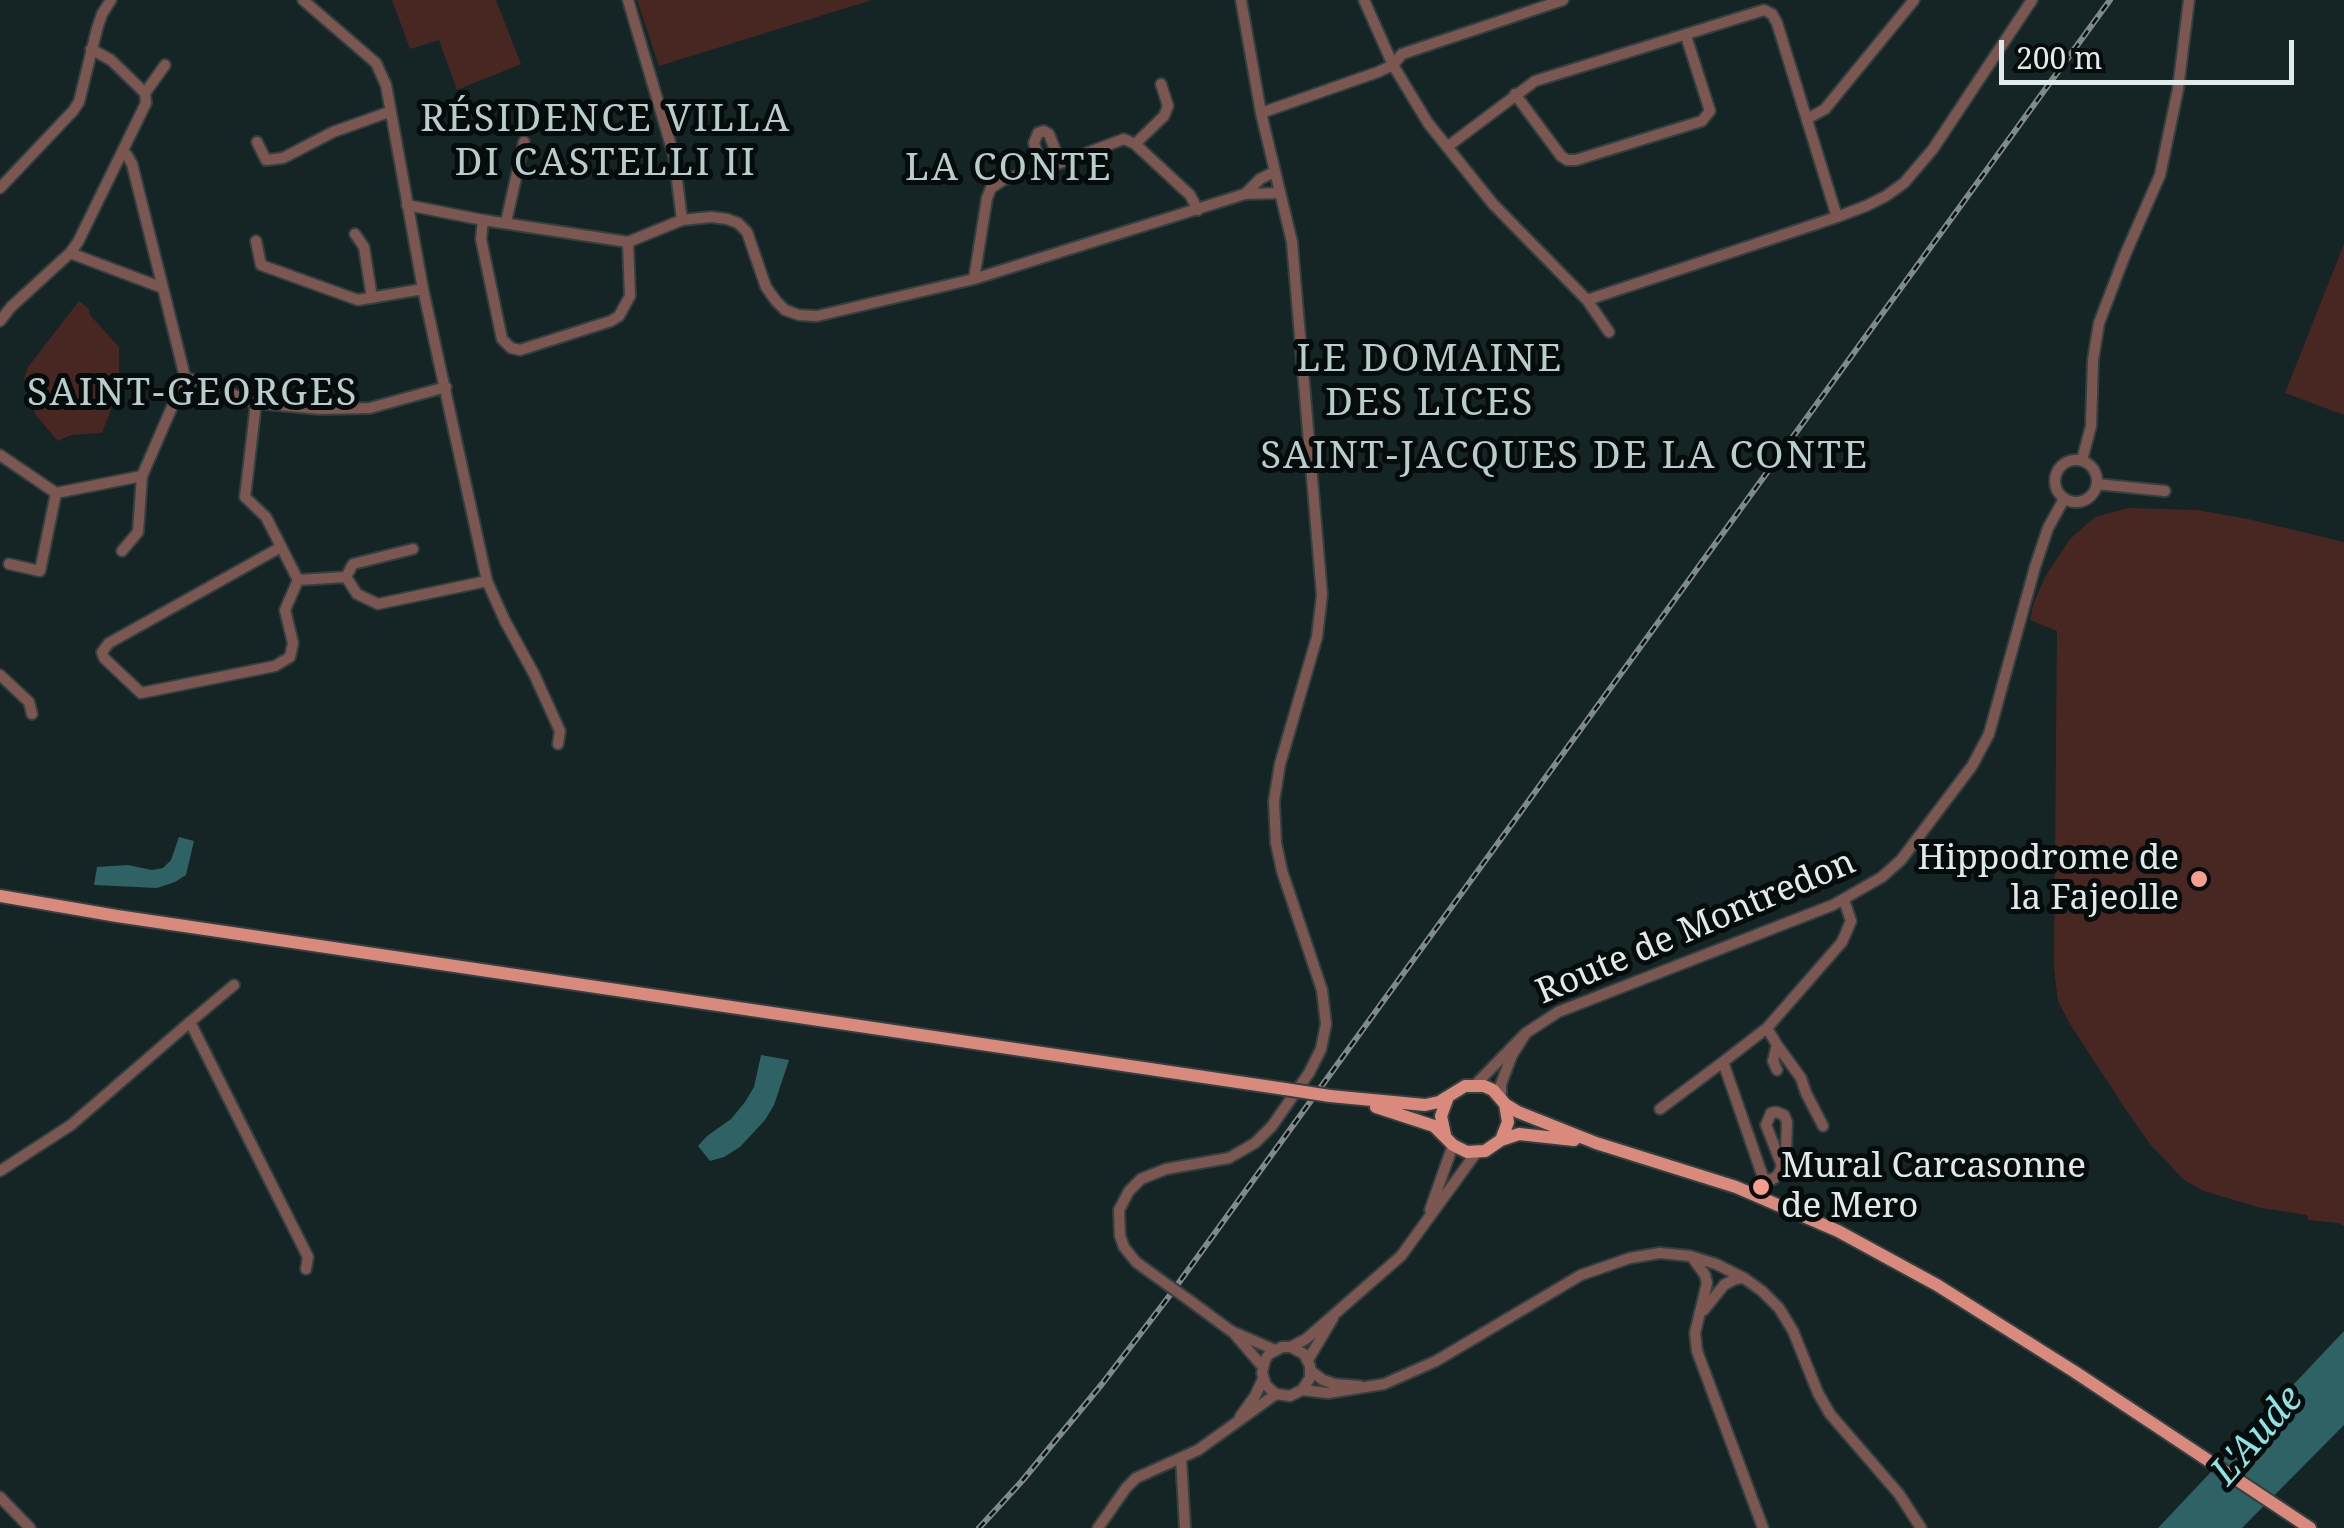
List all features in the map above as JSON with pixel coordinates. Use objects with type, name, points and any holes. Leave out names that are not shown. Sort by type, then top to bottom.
[{"type":"main road","points":[[0,898],[1330,1096],[1425,1105],[1448,1098]]},
{"type":"main road","points":[[1449,1140],[1441,1116],[1448,1098],[1456,1090],[1484,1086],[1518,1112],[1596,1143],[1736,1188],[1838,1231],[1937,1285],[2310,1528]]},
{"type":"main road","points":[[1330,1096],[1434,1126],[1468,1152],[1485,1151],[1518,1134],[1596,1143]]},
{"type":"main road","points":[[1501,1140],[1508,1122],[1503,1100]]},
{"type":"street","points":[[0,188],[79,102],[102,14],[111,0]]},
{"type":"street","points":[[303,0],[376,64],[386,85],[423,289],[487,581],[560,731],[558,744]]},
{"type":"street","points":[[628,0],[674,156],[682,220]]},
{"type":"street","points":[[1241,0],[1294,261],[1322,595],[1317,637],[1280,764],[1274,801],[1276,843],[1322,990],[1326,1024],[1321,1049],[1309,1073],[1272,1126],[1254,1143],[1228,1158],[1166,1169],[1140,1179],[1119,1210],[1120,1236],[1136,1262],[1231,1330],[1275,1350]]},
{"type":"street","points":[[1364,0],[1392,65],[1428,123],[1493,204],[1587,300],[1609,332]]},
{"type":"street","points":[[1261,113],[1378,72],[1402,54],[1527,5],[1563,0]]},
{"type":"street","points":[[1807,120],[1825,110],[1914,0]]},
{"type":"street","points":[[1587,300],[1837,217],[1886,196],[1918,168],[2032,0]]},
{"type":"street","points":[[2082,460],[2091,426],[2098,326],[2160,175],[2178,88],[2190,0]]},
{"type":"street","points":[[1447,147],[1535,81],[1764,10],[1777,22],[1837,217]]},
{"type":"street","points":[[1516,94],[1568,160],[1702,121],[1710,110],[1686,36]]},
{"type":"street","points":[[0,321],[78,242],[146,103],[145,94],[111,60],[92,49]]},
{"type":"street","points":[[145,94],[165,65]]},
{"type":"street","points":[[1135,144],[1164,116],[1168,106],[1161,84]]},
{"type":"street","points":[[257,142],[266,160],[283,158],[333,132],[389,112]]},
{"type":"street","points":[[1042,168],[1034,143],[1038,133],[1044,131],[1049,134],[1060,163]]},
{"type":"street","points":[[974,279],[986,198],[991,188],[1003,180],[1124,140],[1135,144],[1190,194],[1198,210]]},
{"type":"street","points":[[506,222],[524,142]]},
{"type":"street","points":[[122,152],[132,164],[185,377],[142,476],[138,532],[122,551]]},
{"type":"street","points":[[1245,194],[1274,172]]},
{"type":"street","points":[[1257,182],[1262,194]]},
{"type":"street","points":[[407,205],[628,242],[682,220],[727,219],[747,232],[766,287],[776,301],[799,315],[817,316],[974,279],[1245,194],[1280,193]]},
{"type":"street","points":[[483,220],[481,240],[502,339],[520,350],[619,316],[630,296],[628,242]]},
{"type":"street","points":[[355,234],[364,248],[372,298]]},
{"type":"street","points":[[256,241],[261,266],[358,300],[423,289]]},
{"type":"street","points":[[70,253],[163,288]]},
{"type":"street","points":[[185,377],[256,403],[320,409],[370,408],[446,387]]},
{"type":"street","points":[[256,403],[244,497],[262,512],[298,580]]},
{"type":"street","points":[[0,455],[56,493],[142,476]]},
{"type":"street","points":[[2082,460],[2094,469],[2097,484],[2093,494],[2078,502],[2064,499],[2054,484],[2058,468],[2067,461],[2082,460]]},
{"type":"street","points":[[2097,484],[2165,490]]},
{"type":"street","points":[[9,564],[40,571],[56,493]]},
{"type":"street","name":"Route de Montredon","points":[[1475,1085],[1526,1033],[1558,1012],[1844,900],[1882,877],[1901,860],[1972,766],[1993,721],[2035,567],[2048,528],[2064,499]]},
{"type":"street","points":[[280,547],[109,643],[102,652],[104,658],[140,693],[275,666],[290,657],[292,643],[285,610],[298,580]]},
{"type":"street","points":[[346,577],[354,564],[413,549]]},
{"type":"street","points":[[346,577],[357,594],[378,604],[487,581]]},
{"type":"street","points":[[298,580],[346,577]]},
{"type":"street","points":[[0,675],[28,702],[32,714]]},
{"type":"street","points":[[1660,1109],[1768,1028],[1842,942],[1851,921],[1844,900]]},
{"type":"street","points":[[0,1172],[72,1125],[234,985]]},
{"type":"street","points":[[190,1022],[308,1258],[306,1269]]},
{"type":"street","points":[[1768,1028],[1802,1078],[1823,1126]]},
{"type":"street","points":[[1503,1100],[1501,1084],[1526,1033]]},
{"type":"street","points":[[1777,1045],[1772,1061],[1778,1070]]},
{"type":"street","points":[[1723,1062],[1764,1180],[1773,1179],[1782,1166]]},
{"type":"street","points":[[1426,1222],[1449,1140]]},
{"type":"street","points":[[1334,1316],[1309,1366],[1307,1385],[1290,1396],[1270,1390],[1263,1379],[1265,1360],[1275,1350],[1306,1339],[1400,1256],[1476,1153]]},
{"type":"street","points":[[1290,1347],[1304,1354],[1309,1366],[1323,1380],[1361,1386],[1384,1384],[1436,1361],[1580,1275],[1606,1264],[1660,1254],[1690,1256],[1744,1278],[1779,1308],[1830,1414],[1898,1494],[1921,1528]]},
{"type":"street","points":[[1690,1256],[1707,1283]]},
{"type":"street","points":[[1722,1266],[1710,1274],[1707,1283],[1695,1333],[1697,1351],[1762,1528]]},
{"type":"street","points":[[1722,1266],[1726,1273],[1724,1286]]},
{"type":"street","points":[[1699,1320],[1724,1286],[1744,1278]]},
{"type":"street","points":[[1231,1330],[1262,1366]]},
{"type":"street","points":[[1232,1426],[1263,1379]]},
{"type":"street","points":[[1302,1390],[1328,1393],[1361,1386]]},
{"type":"street","points":[[1098,1528],[1136,1478],[1216,1439],[1276,1394]]},
{"type":"street","points":[[1182,1458],[1185,1528]]},
{"type":"street","points":[[0,1497],[30,1528]]},
{"type":"shaded area","points":[[392,0],[496,0],[521,64],[457,90],[439,40],[410,49]]},
{"type":"shaded area","points":[[637,0],[872,0],[659,66]]},
{"type":"shaded area","points":[[2344,244],[2344,415],[2285,393]]},
{"type":"shaded area","points":[[79,301],[119,347],[119,388],[102,433],[71,435],[58,441],[35,414],[24,379],[28,367]]},
{"type":"shaded area","name":"Hippodrome de la Fajeolle","points":[[2128,508],[2197,510],[2344,542],[2344,1226],[2261,1208],[2204,1191],[2184,1180],[2150,1144],[2126,1110],[2058,1001],[2054,968],[2057,631],[2030,620],[2045,577],[2070,539],[2095,517]]},
{"type":"water","points":[[179,837],[194,841],[186,875],[175,882],[157,888],[94,885],[97,867],[163,868],[171,860]]},
{"type":"water","points":[[761,1055],[789,1060],[774,1105],[740,1147],[710,1161],[698,1146],[745,1102],[754,1087]]},
{"type":"water","name":"L'Aude","points":[[2344,1331],[2344,1425],[2242,1528],[2158,1528]]},
{"type":"railway","points":[[979,1528],[1102,1384],[1167,1299],[2110,0]]},
{"type":"place","name":"Hippodrome de la Fajeolle","points":[[2199,879]]},
{"type":"place","name":"Mural Carcasonne de Mero","points":[[1761,1187]]},
{"type":"district","name":"RÉSIDENCE VILLA DI CASTELLI II","points":[[606,142]]},
{"type":"district","name":"LA CONTE","points":[[1009,169]]},
{"type":"district","name":"LE DOMAINE DES LICES","points":[[1430,382]]},
{"type":"district","name":"SAINT-GEORGES","points":[[193,394]]},
{"type":"district","name":"SAINT-JACQUES DE LA CONTE","points":[[1565,457]]}]
